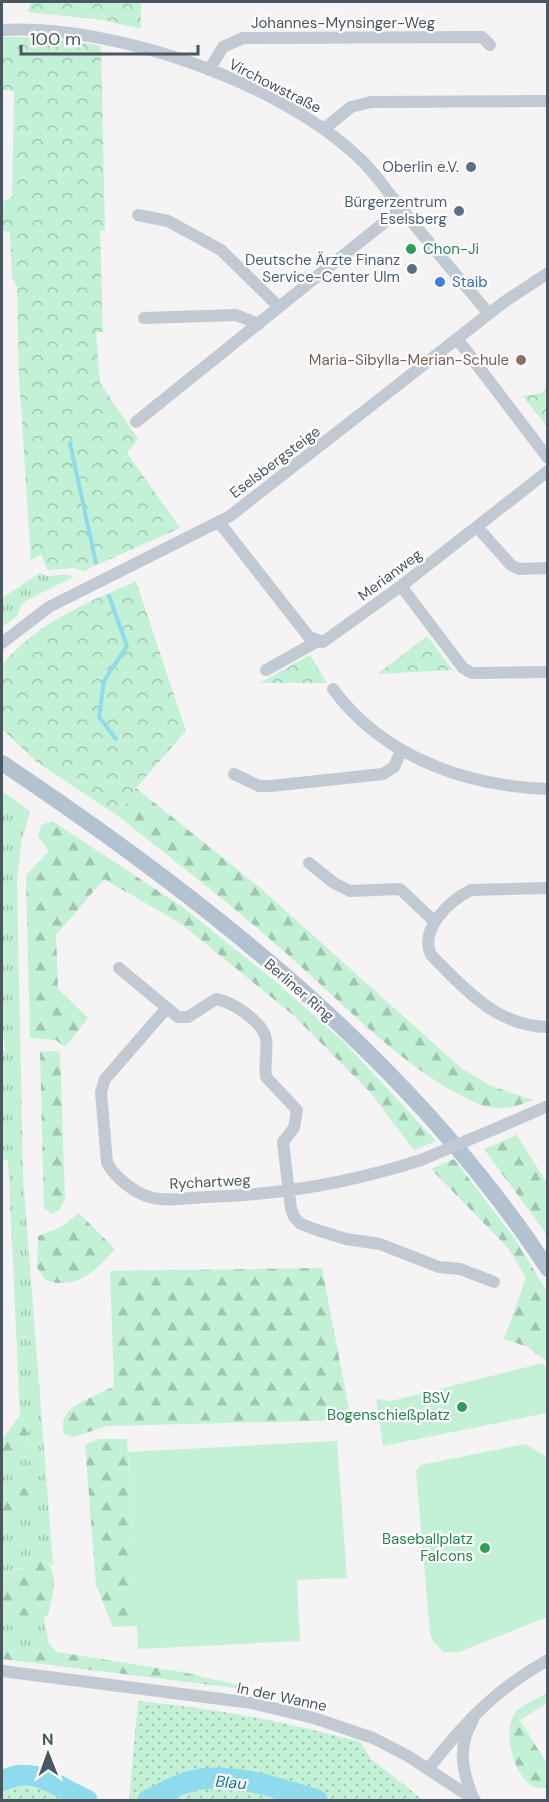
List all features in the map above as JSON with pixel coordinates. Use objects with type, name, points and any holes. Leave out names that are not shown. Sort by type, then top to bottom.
[{"type":"main road","name":"Berliner Ring","points":[[2,763],[67,807],[225,927],[335,1022],[428,1114],[548,1269]]},
{"type":"street","name":"Virchowstraße","points":[[2,30],[36,29],[101,38],[209,70],[284,103],[325,128],[360,158],[489,315]]},
{"type":"street","name":"Johannes-Mynsinger-Weg","points":[[209,70],[223,47],[243,38],[482,37],[490,45]]},
{"type":"street","name":"Virchowstraße","points":[[325,128],[351,107],[370,102],[548,101]]},
{"type":"street","points":[[136,422],[401,208]]},
{"type":"street","points":[[138,215],[168,221],[221,250],[279,308]]},
{"type":"street","name":"Eselsbergsteige","points":[[2,643],[49,607],[219,522],[300,463],[489,315],[548,273]]},
{"type":"street","points":[[144,318],[236,315],[259,324]]},
{"type":"street","points":[[458,339],[548,458]]},
{"type":"street","name":"Merianweg","points":[[266,670],[318,641],[330,640],[548,471]]},
{"type":"street","points":[[219,522],[309,637],[318,641]]},
{"type":"street","points":[[477,527],[511,565],[519,568],[548,568]]},
{"type":"street","points":[[401,586],[463,668],[472,673],[548,672]]},
{"type":"street","points":[[333,690],[359,720],[401,751],[464,777],[510,786],[548,789]]},
{"type":"street","points":[[234,774],[259,786],[271,786],[383,774],[394,767],[401,751]]},
{"type":"street","points":[[309,863],[334,883],[350,891],[400,889],[435,922]]},
{"type":"street","points":[[548,888],[471,890],[462,894],[435,922],[427,937],[427,946],[431,955],[492,1012],[508,1021],[548,1027]]},
{"type":"street","points":[[119,968],[178,1017],[188,1017],[208,1002],[216,999],[225,1000],[256,1023],[264,1033],[266,1077],[297,1110],[294,1128],[283,1142],[294,1218],[302,1224],[346,1239],[380,1244],[439,1266],[460,1269],[494,1282]]},
{"type":"street","name":"Rychartweg","points":[[166,1009],[102,1086],[104,1152],[112,1171],[140,1193],[163,1199],[289,1192],[371,1176],[421,1160],[548,1107]]},
{"type":"street","points":[[429,1768],[482,1706],[507,1686],[548,1660]]},
{"type":"street","name":"In der Wanne","points":[[2,1671],[284,1710],[373,1738],[429,1768],[474,1800]]},
{"type":"street","points":[[474,1800],[465,1779],[461,1755],[470,1725],[482,1706]]},
{"type":"green space","points":[[31,2],[141,2],[141,29],[103,20],[28,12]]},
{"type":"green space","points":[[2,37],[49,37],[101,46],[105,230],[100,231],[103,332],[96,332],[100,383],[138,439],[127,453],[180,528],[83,571],[75,568],[47,570],[41,554],[31,560],[19,377],[17,287],[12,277],[10,232],[2,231],[2,202],[12,197],[14,91],[2,90]]},
{"type":"green space","points":[[547,388],[547,427],[523,396],[541,393]]},
{"type":"green space","points":[[40,573],[48,576],[69,575],[73,577],[27,600],[21,605],[18,615],[2,627],[2,598]]},
{"type":"green space","points":[[136,581],[186,731],[136,788],[118,816],[37,762],[2,729],[2,665],[16,650],[47,625],[81,606]]},
{"type":"green space","points":[[427,636],[453,670],[377,674]]},
{"type":"green space","points":[[310,655],[327,683],[260,683]]},
{"type":"green space","points":[[136,788],[258,886],[461,1068],[491,1086],[533,1100],[517,1106],[488,1107],[446,1087],[398,1053],[246,919],[118,816]]},
{"type":"green space","points":[[2,791],[30,811],[21,844],[17,881],[23,1177],[53,1565],[47,1562],[2,1572],[2,1466],[27,1445],[28,1436],[20,1415],[8,1160],[2,1160],[2,1053],[5,1051],[2,1020]]},
{"type":"green space","points":[[52,821],[184,908],[276,982],[345,1043],[436,1141],[414,1150],[370,1092],[292,1014],[180,923],[104,879],[56,935],[58,989],[88,1018],[65,1047],[56,1040],[30,1038],[26,875],[49,851],[38,836],[41,825]]},
{"type":"green space","points":[[40,1052],[60,1053],[65,1200],[59,1210],[52,1214],[44,1208]]},
{"type":"green space","points":[[517,1135],[547,1183],[547,1235],[484,1149]]},
{"type":"green space","points":[[454,1159],[515,1239],[547,1292],[547,1362],[528,1347],[504,1339],[526,1278],[509,1249],[431,1169]]},
{"type":"green space","points":[[79,1213],[115,1249],[93,1271],[76,1281],[56,1283],[45,1280],[37,1267],[38,1236],[61,1227]]},
{"type":"green space","points":[[322,1268],[351,1420],[106,1426],[74,1437],[64,1434],[63,1423],[72,1408],[114,1385],[110,1271]]},
{"type":"green space","name":"BSV Bogenschießplatz","points":[[543,1363],[547,1370],[547,1413],[383,1446],[376,1399],[391,1401]]},
{"type":"green space","points":[[20,1415],[28,1430],[27,1445],[2,1466],[2,1440]]},
{"type":"green space","points":[[99,1439],[127,1439],[137,1626],[113,1627],[96,1585],[85,1445]]},
{"type":"green space","points":[[337,1441],[347,1578],[297,1580],[300,1641],[138,1649],[128,1452]]},
{"type":"green space","name":"Baseballplatz Falcons","points":[[525,1444],[547,1457],[547,1617],[459,1652],[443,1652],[433,1641],[430,1633],[416,1471],[421,1465]]},
{"type":"green space","points":[[29,1479],[38,1486],[33,1496],[2,1515],[2,1494]]},
{"type":"green space","points":[[38,1560],[47,1562],[53,1574],[54,1588],[48,1615],[41,1619],[2,1613],[2,1572],[20,1569]]},
{"type":"green space","points":[[2,1613],[44,1618],[49,1644],[35,1651],[2,1646]]},
{"type":"green space","points":[[49,1644],[57,1652],[182,1672],[237,1685],[244,1689],[2,1659],[2,1646],[35,1651]]},
{"type":"green space","points":[[547,1693],[547,1703],[520,1720],[547,1764],[547,1788],[542,1788],[529,1784],[518,1770],[511,1750],[509,1729],[511,1720],[518,1710]]},
{"type":"green space","points":[[138,1701],[250,1717],[360,1742],[371,1759],[423,1800],[129,1800]]},
{"type":"green space","points":[[15,1785],[49,1790],[65,1800],[2,1800],[2,1794]]},
{"type":"waterway","points":[[70,443],[96,563]]},
{"type":"waterway","points":[[109,596],[127,646],[104,681],[99,717],[116,739]]},
{"type":"waterway","name":"Blau","points":[[2,1781],[13,1776],[35,1776],[87,1800]]},
{"type":"waterway","name":"Blau","points":[[148,1800],[185,1783],[218,1778],[252,1782],[317,1800]]},
{"type":"place","name":"Oberlin e.V.","points":[[471,167]]},
{"type":"place","name":"Bürgerzentrum Eselsberg","points":[[459,211]]},
{"type":"place","name":"Chon-Ji","points":[[411,249]]},
{"type":"place","name":"Deutsche Ärzte Finanz Service-Center Ulm","points":[[412,269]]},
{"type":"place","name":"Staib","points":[[440,282]]},
{"type":"place","name":"Maria-Sibylla-Merian-Schule","points":[[521,360]]},
{"type":"place","name":"BSV Bogenschießplatz","points":[[462,1407]]},
{"type":"place","name":"Baseballplatz Falcons","points":[[485,1548]]}]
